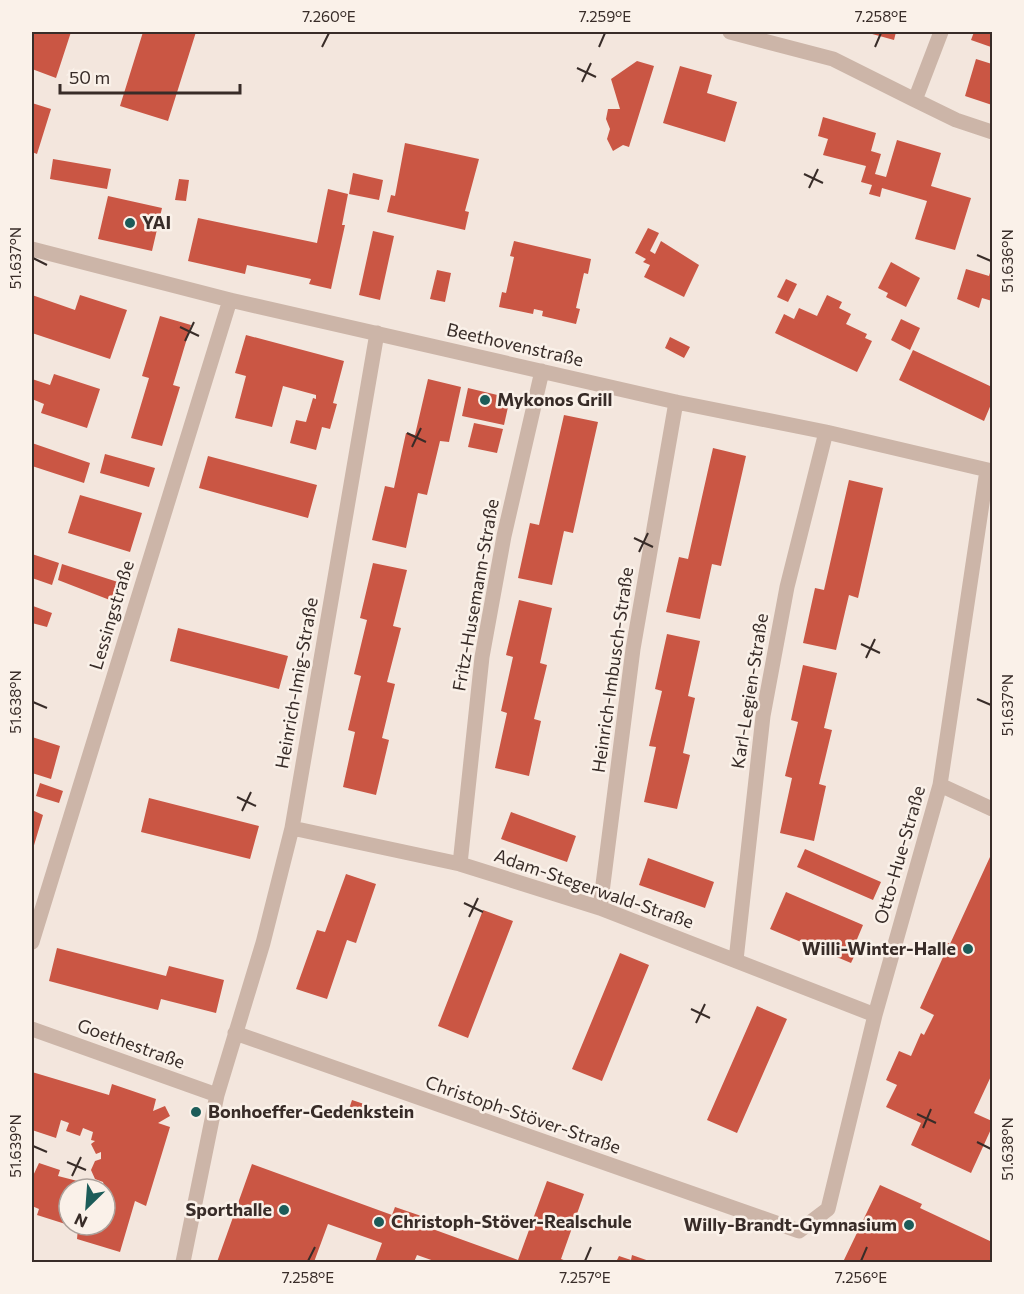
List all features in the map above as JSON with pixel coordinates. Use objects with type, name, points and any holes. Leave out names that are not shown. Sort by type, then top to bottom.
[{"type":"street","points":[[730,32],[833,59],[956,120],[993,132]]},
{"type":"street","points":[[915,100],[942,32]]},
{"type":"street","name":"Beethovenstraße","points":[[32,249],[230,300],[676,402],[826,432],[990,470]]},
{"type":"street","name":"Lessingstraße","points":[[32,942],[230,300]]},
{"type":"street","name":"Heinrich-Imig-Straße","points":[[183,1263],[217,1095],[263,943],[292,828],[377,333]]},
{"type":"street","name":"Fritz-Husemann-Straße","points":[[460,864],[482,657],[504,536],[542,370]]},
{"type":"street","name":"Heinrich-Imbusch-Straße","points":[[600,908],[633,649],[676,402]]},
{"type":"street","name":"Karl-Legien-Straße","points":[[736,960],[763,716],[787,587],[826,432]]},
{"type":"street","name":"Otto-Hue-Straße","points":[[800,1231],[828,1209],[875,1015],[940,785],[990,470]]},
{"type":"street","points":[[940,785],[993,809]]},
{"type":"street","name":"Adam-Stegerwald-Straße","points":[[292,828],[460,864],[600,908],[875,1015]]},
{"type":"street","name":"Goethestraße","points":[[32,1029],[217,1095]]},
{"type":"street","name":"Christoph-Stöver-Straße","points":[[235,1033],[800,1231]]},
{"type":"building","points":[[32,32],[71,32],[56,78],[32,69]]},
{"type":"building","points":[[143,32],[196,32],[168,121],[120,106]]},
{"type":"building","points":[[865,32],[896,32],[894,40]]},
{"type":"building","points":[[974,32],[992,32],[991,47],[971,40]]},
{"type":"building","points":[[976,59],[992,64],[992,105],[965,96]]},
{"type":"building","points":[[637,61],[654,66],[629,147],[623,145],[613,151],[607,139],[610,129],[606,119],[608,109],[620,109],[611,79]]},
{"type":"building","points":[[680,66],[712,75],[707,93],[737,102],[725,142],[663,123]]},
{"type":"building","points":[[32,103],[51,109],[37,154],[32,152]]},
{"type":"building","points":[[823,117],[876,133],[871,151],[881,154],[875,174],[886,177],[897,140],[941,153],[931,186],[971,198],[955,250],[915,239],[927,201],[882,188],[880,197],[869,194],[872,185],[861,182],[866,166],[823,155],[828,139],[818,136]]},
{"type":"building","points":[[405,143],[479,159],[465,211],[469,212],[465,230],[387,212],[391,195],[395,196]]},
{"type":"building","points":[[53,159],[111,169],[107,189],[50,179]]},
{"type":"building","points":[[353,173],[383,180],[379,200],[349,194]]},
{"type":"building","points":[[179,179],[189,180],[186,201],[175,200]]},
{"type":"building","points":[[328,189],[348,194],[342,225],[345,225],[331,289],[309,284],[311,279],[247,265],[245,274],[188,261],[198,218],[317,243]]},
{"type":"building","name":"YAI","points":[[108,196],[162,208],[152,251],[98,239]]},
{"type":"building","points":[[648,228],[659,233],[650,251],[655,254],[661,241],[699,265],[684,297],[644,277],[650,265],[643,262],[646,259],[635,253]]},
{"type":"building","points":[[373,231],[394,236],[380,300],[359,295]]},
{"type":"building","points":[[514,241],[591,259],[588,274],[584,273],[576,308],[580,309],[576,324],[542,316],[543,311],[534,309],[533,314],[499,307],[502,292],[506,293],[514,257],[510,256]]},
{"type":"building","points":[[891,262],[920,278],[906,307],[886,297],[888,293],[878,288]]},
{"type":"building","points":[[992,266],[992,301],[982,298],[979,308],[957,299],[966,269],[989,276]]},
{"type":"building","points":[[437,270],[451,273],[445,302],[430,299]]},
{"type":"building","points":[[786,279],[797,284],[788,302],[777,297]]},
{"type":"building","points":[[32,295],[75,310],[80,295],[127,310],[110,359],[32,333]]},
{"type":"building","points":[[827,295],[842,302],[839,308],[851,314],[846,324],[867,334],[865,338],[872,341],[857,372],[775,333],[784,314],[794,319],[799,308],[817,316]]},
{"type":"building","points":[[160,316],[191,325],[173,385],[180,387],[162,446],[131,438],[149,378],[142,376]]},
{"type":"building","points":[[901,319],[920,328],[910,350],[891,340]]},
{"type":"building","points":[[246,335],[344,361],[333,403],[337,404],[330,429],[322,427],[316,450],[290,443],[296,420],[306,422],[316,395],[283,386],[272,427],[235,418],[246,376],[235,373]]},
{"type":"building","points":[[670,337],[690,347],[684,358],[665,348]]},
{"type":"building","points":[[913,350],[992,387],[992,402],[984,421],[899,380]]},
{"type":"building","points":[[54,374],[100,389],[87,428],[41,413],[44,404],[32,399],[32,379],[50,385]]},
{"type":"building","points":[[428,379],[461,387],[449,442],[440,441],[427,495],[418,493],[406,548],[372,540],[385,486],[394,488],[406,433],[415,435]]},
{"type":"building","points":[[468,388],[510,398],[504,425],[462,416]]},
{"type":"building","points":[[564,415],[598,422],[573,533],[564,531],[552,585],[518,578],[530,523],[539,525]]},
{"type":"building","points":[[474,423],[503,429],[497,453],[468,447]]},
{"type":"building","points":[[32,443],[90,463],[84,483],[32,466]]},
{"type":"building","points":[[713,448],[746,456],[721,566],[712,564],[700,619],[666,612],[679,557],[688,559]]},
{"type":"building","points":[[105,454],[155,468],[149,487],[100,473]]},
{"type":"building","points":[[208,456],[317,485],[308,518],[199,488]]},
{"type":"building","points":[[849,480],[883,488],[858,598],[849,595],[836,650],[803,643],[815,588],[824,590]]},
{"type":"building","points":[[80,495],[142,513],[130,552],[68,533]]},
{"type":"building","points":[[32,554],[59,563],[52,585],[32,578]]},
{"type":"building","points":[[373,563],[407,570],[393,626],[401,628],[387,682],[395,684],[382,738],[389,740],[376,795],[343,787],[355,732],[348,730],[361,676],[354,674],[367,620],[360,618]]},
{"type":"building","points":[[62,564],[121,583],[115,602],[58,580]]},
{"type":"building","points":[[519,600],[552,608],[540,663],[547,665],[534,719],[541,721],[529,776],[495,768],[507,713],[501,711],[513,657],[506,655]]},
{"type":"building","points":[[33,606],[52,613],[47,627],[32,623]]},
{"type":"building","points":[[178,628],[288,656],[279,689],[170,661]]},
{"type":"building","points":[[667,634],[700,641],[688,696],[695,698],[683,753],[690,755],[677,809],[644,802],[656,747],[649,746],[662,691],[655,689]]},
{"type":"building","points":[[803,665],[837,673],[824,728],[832,730],[819,784],[826,786],[814,841],[780,833],[792,778],[785,776],[798,722],[791,720]]},
{"type":"building","points":[[32,737],[60,746],[51,779],[32,773]]},
{"type":"building","points":[[40,783],[63,791],[59,803],[36,796]]},
{"type":"building","points":[[149,798],[259,826],[250,859],[141,832]]},
{"type":"building","points":[[32,810],[43,815],[32,852]]},
{"type":"building","points":[[511,812],[576,836],[567,862],[501,839]]},
{"type":"building","points":[[805,849],[881,882],[873,900],[797,867]]},
{"type":"building","points":[[990,857],[992,858],[992,1074],[974,1113],[992,1121],[992,1127],[971,1173],[911,1145],[921,1123],[886,1107],[897,1085],[886,1080],[899,1051],[911,1056],[921,1033],[924,1035],[934,1015],[920,1008],[944,955],[940,953],[946,942],[950,944]]},
{"type":"building","points":[[648,858],[714,882],[705,908],[639,885]]},
{"type":"building","points":[[346,874],[376,884],[356,943],[347,940],[327,999],[296,989],[317,930],[325,932]]},
{"type":"building","points":[[786,892],[863,925],[855,944],[859,946],[851,963],[770,929]]},
{"type":"building","points":[[483,910],[513,921],[468,1038],[438,1026]]},
{"type":"building","points":[[57,948],[166,976],[169,966],[224,980],[216,1013],[161,999],[158,1010],[49,981]]},
{"type":"building","points":[[620,953],[649,965],[602,1081],[572,1069]]},
{"type":"building","points":[[757,1006],[787,1019],[737,1133],[707,1120]]},
{"type":"building","points":[[32,1072],[109,1095],[112,1084],[156,1099],[153,1111],[165,1106],[170,1116],[158,1123],[170,1127],[146,1206],[135,1201],[120,1252],[77,1239],[77,1237],[117,1237],[117,1177],[94,1177],[91,1170],[95,1161],[101,1159],[101,1152],[96,1154],[91,1144],[95,1141],[91,1140],[93,1132],[83,1128],[80,1136],[66,1131],[69,1123],[61,1120],[56,1138],[32,1130]]},
{"type":"building","points":[[352,1100],[370,1106],[366,1115],[349,1109]]},
{"type":"building","points":[[39,1163],[60,1170],[58,1176],[62,1177],[57,1177],[57,1221],[37,1215],[39,1209],[32,1206],[32,1178]]},
{"type":"building","points":[[252,1164],[392,1215],[395,1207],[430,1219],[427,1227],[518,1260],[547,1181],[584,1194],[561,1259],[569,1262],[437,1262],[417,1255],[414,1262],[375,1262],[382,1243],[328,1224],[314,1262],[217,1262]]},
{"type":"building","name":"Willy-Brandt-Gymnasium","points":[[880,1185],[922,1204],[920,1208],[992,1242],[992,1262],[843,1262]]},
{"type":"building","points":[[632,1255],[652,1262],[616,1262],[619,1256],[631,1260]]},
{"type":"place","name":"YAI","points":[[130,223]]},
{"type":"place","name":"Mykonos Grill","points":[[485,400]]},
{"type":"place","name":"Willi-Winter-Halle","points":[[968,949]]},
{"type":"place","name":"Bonhoeffer-Gedenkstein","points":[[196,1112]]},
{"type":"place","name":"Sporthalle","points":[[284,1210]]},
{"type":"place","name":"Christoph-Stöver-Realschule","points":[[379,1222]]},
{"type":"place","name":"Willy-Brandt-Gymnasium","points":[[909,1225]]}]
